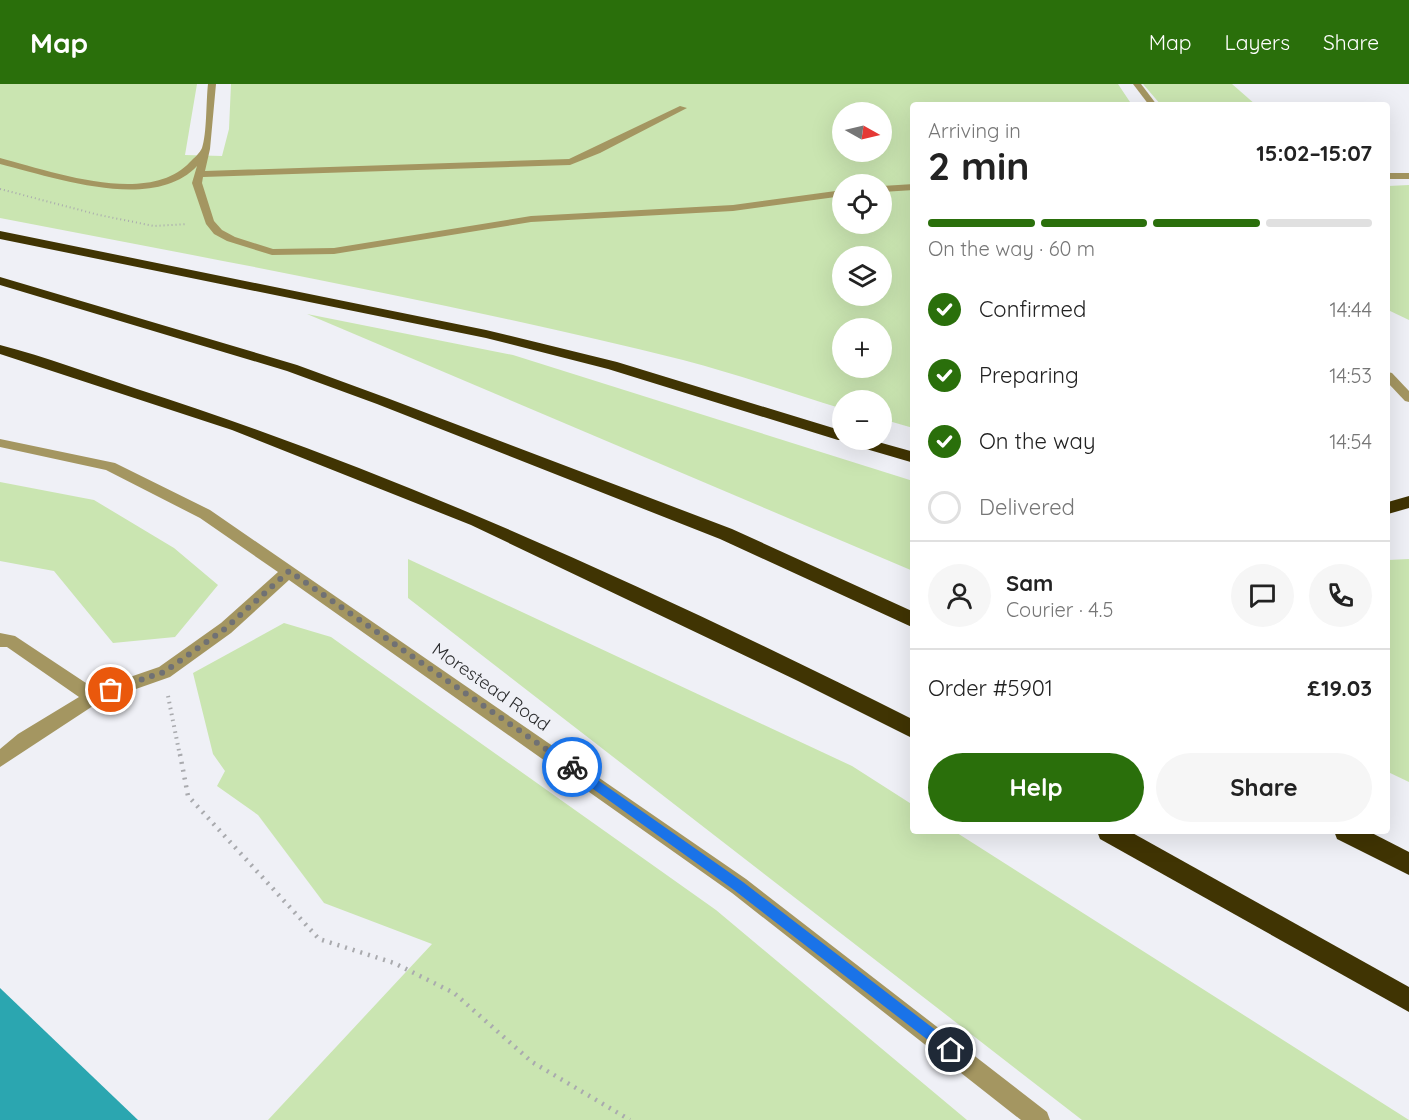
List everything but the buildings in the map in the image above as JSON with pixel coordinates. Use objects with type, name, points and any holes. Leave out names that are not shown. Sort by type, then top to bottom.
[{"type":"highway","points":[[0,235],[486,334],[612,365],[832,433]]},
{"type":"highway","points":[[0,281],[292,368],[726,534],[910,619]]},
{"type":"highway","points":[[0,349],[237,426],[477,521],[805,675],[910,728]]},
{"type":"highway","points":[[887,450],[910,457]]},
{"type":"highway","points":[[1390,507],[1409,502]]},
{"type":"highway","points":[[1113,834],[1409,1000]]},
{"type":"highway","points":[[1351,834],[1409,864]]},
{"type":"street","points":[[212,84],[206,149],[197,183],[209,222],[218,232],[252,247],[302,253],[334,251],[531,219],[733,208],[832,194]]},
{"type":"street","points":[[1137,84],[1151,102]]},
{"type":"street","points":[[199,174],[570,162],[683,108]]},
{"type":"street","points":[[0,161],[104,185],[129,186],[163,181],[183,173],[206,149]]},
{"type":"street","points":[[1390,176],[1409,176]]},
{"type":"street","points":[[892,188],[910,187]]},
{"type":"street","points":[[1390,376],[1409,384]]},
{"type":"street","points":[[1390,377],[1409,398]]},
{"type":"street","name":"Morestead Road","points":[[0,443],[110,466],[205,513],[738,886],[1039,1120]]},
{"type":"street","points":[[0,759],[24,740],[93,697],[164,672],[226,628],[289,571]]},
{"type":"street","points":[[0,640],[10,641],[93,697]]},
{"type":"path","points":[[0,189],[99,215],[154,226],[209,222]]},
{"type":"path","points":[[164,672],[188,796],[319,939],[394,963],[454,993],[532,1062],[630,1120]]},
{"type":"green space","points":[[0,84],[197,84],[185,155],[222,156],[229,129],[231,84],[1118,84],[1130,102],[910,102],[910,427],[892,422],[892,390],[832,390],[832,405],[703,365],[513,320],[342,284],[0,218]]},
{"type":"green space","points":[[1143,84],[1232,84],[1253,102],[1158,102]]},
{"type":"green space","points":[[1409,185],[1409,320],[1390,311],[1390,186]]},
{"type":"green space","points":[[307,314],[513,355],[910,480],[910,570]]},
{"type":"green space","points":[[0,482],[94,500],[174,548],[218,585],[175,637],[113,643],[54,571],[0,561]]},
{"type":"green space","points":[[408,559],[852,766],[910,803],[910,834],[959,834],[1409,1120],[1082,1120],[408,598]]},
{"type":"green space","points":[[1409,559],[1409,782],[1390,773],[1390,560]]},
{"type":"green space","points":[[284,623],[331,637],[716,910],[967,1120],[268,1120],[432,944],[324,903],[258,815],[217,786],[225,771],[213,754],[193,673]]},
{"type":"water","points":[[0,988],[138,1120],[0,1120]]},
{"type":"way so far","points":[[111,690],[164,672],[226,628],[289,571],[572,767]]},
{"type":"route","points":[[572,767],[738,886],[951,1050]]}]
